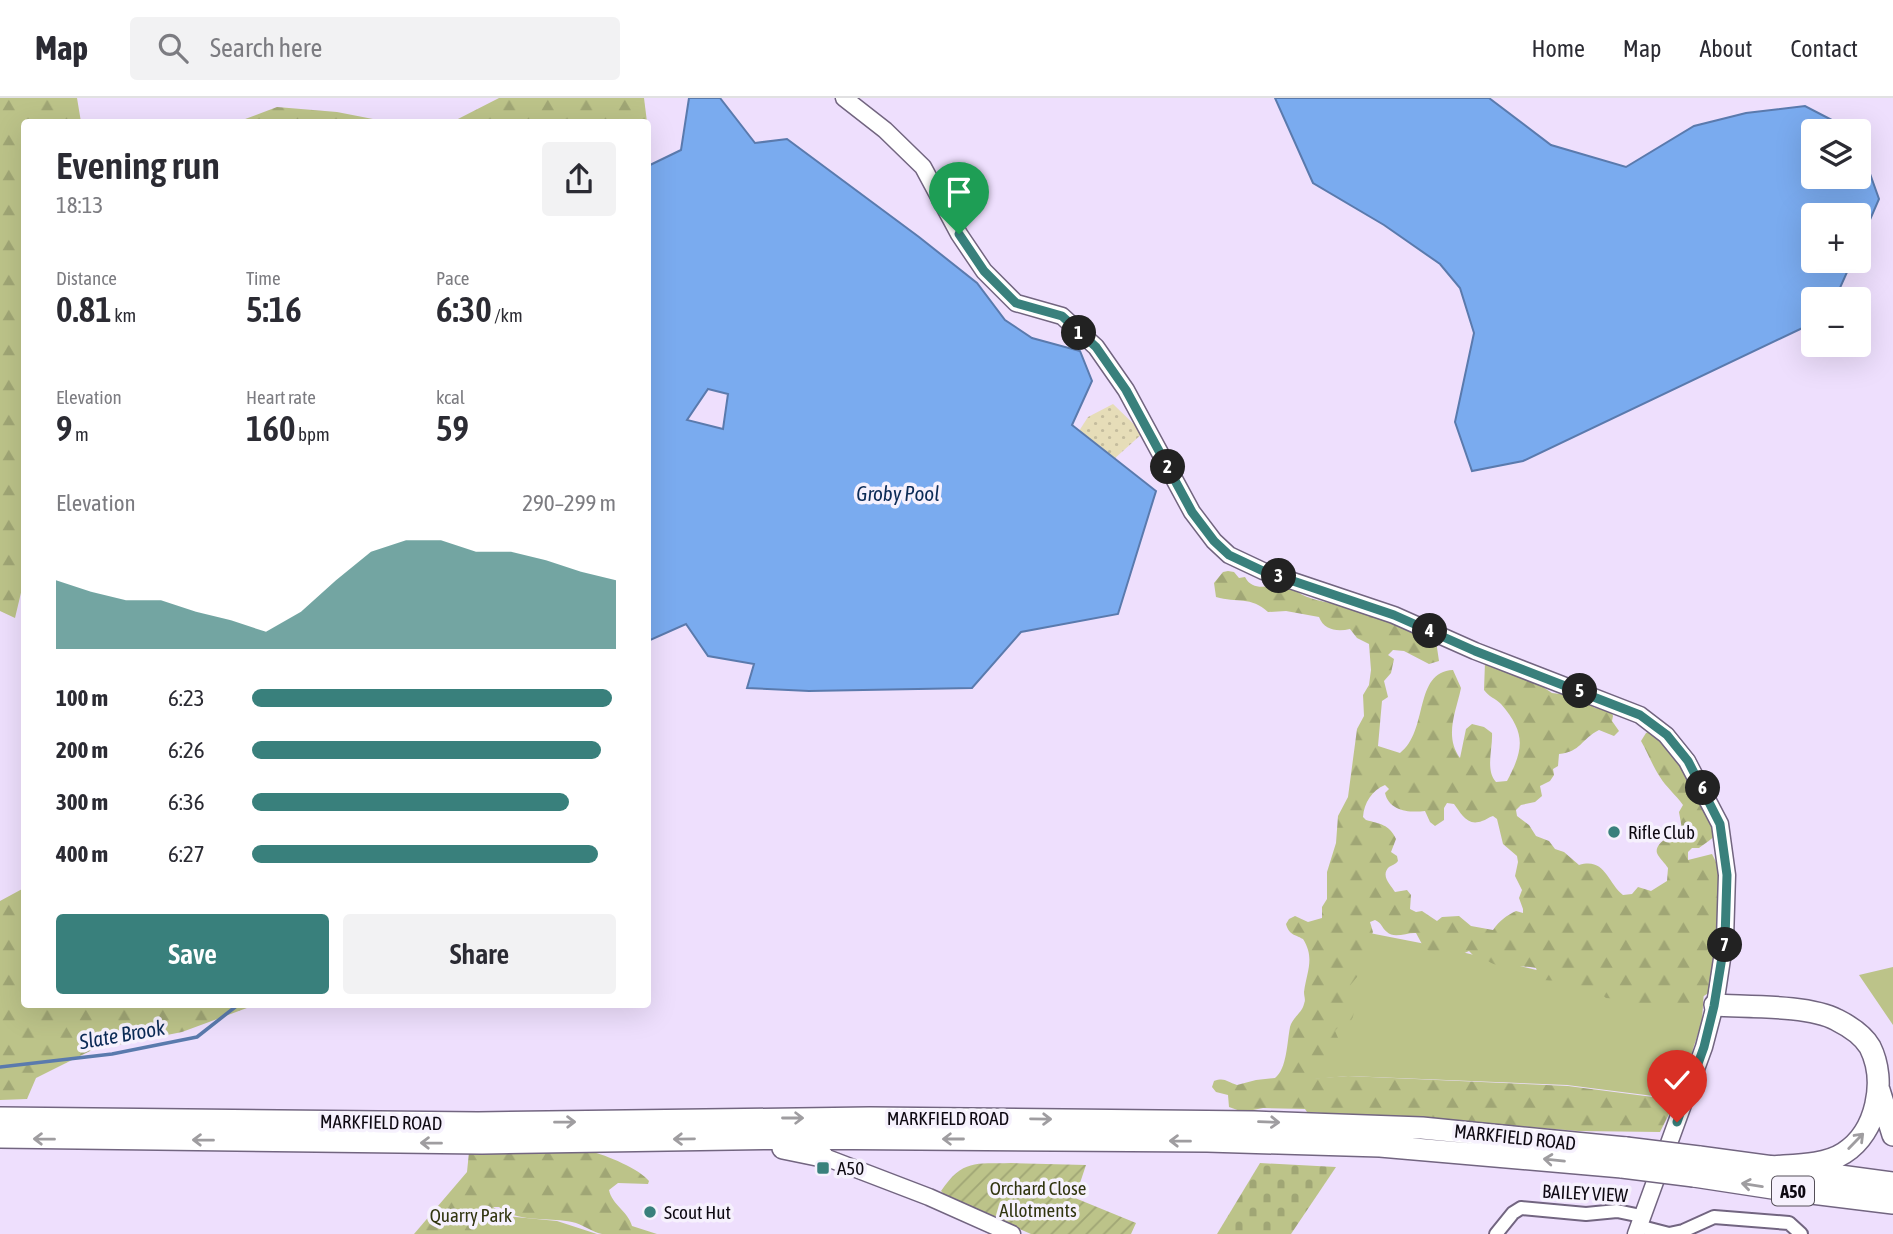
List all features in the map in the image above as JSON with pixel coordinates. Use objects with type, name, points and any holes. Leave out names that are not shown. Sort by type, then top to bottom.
[{"type":"highway","points":[[1714,1006],[1804,1011],[1835,1018],[1856,1031],[1869,1045],[1879,1074],[1879,1088],[1893,1135]]},
{"type":"highway","points":[[1770,1167],[1820,1162],[1843,1154],[1866,1131],[1879,1088]]},
{"type":"highway","name":"MARKFIELD ROAD","points":[[0,1118],[478,1123],[925,1118],[1254,1122],[1422,1128],[1696,1167],[1779,1189],[1893,1203]]},
{"type":"highway","name":"MARKFIELD ROAD","points":[[0,1137],[482,1143],[712,1138],[1194,1141],[1367,1146],[1504,1155],[1624,1157]]},
{"type":"highway","points":[[712,1138],[822,1156]]},
{"type":"highway","name":"MARKFIELD ROAD","points":[[1696,1167],[1770,1167],[1893,1183]]},
{"type":"street","points":[[844,98],[885,130],[923,167],[959,234],[984,271],[1016,303],[1062,316],[1096,347],[1126,390],[1192,512],[1214,541],[1229,555],[1263,571],[1394,615],[1475,651],[1640,715],[1667,735],[1688,761],[1720,824],[1726,853],[1725,939],[1704,1047],[1638,1226]]},
{"type":"street","points":[[822,1156],[897,1183],[1012,1234]]},
{"type":"street","name":"BAILEY VIEW","points":[[1496,1234],[1513,1213],[1521,1208],[1586,1214],[1617,1211],[1638,1226],[1669,1234]]},
{"type":"street","points":[[1669,1234],[1683,1231],[1714,1217],[1790,1223],[1801,1234]]},
{"type":"green space","points":[[0,98],[77,98],[80,119],[21,119],[21,593],[15,618],[0,611]]},
{"type":"green space","points":[[499,98],[644,98],[647,119],[458,119]]},
{"type":"green space","points":[[277,107],[337,112],[373,119],[245,119]]},
{"type":"green space","points":[[1223,572],[1234,572],[1239,578],[1245,577],[1258,587],[1280,585],[1314,599],[1349,604],[1436,641],[1439,661],[1429,664],[1404,651],[1393,650],[1388,655],[1394,659],[1391,673],[1384,681],[1388,697],[1382,701],[1378,746],[1400,753],[1415,731],[1426,691],[1432,681],[1440,673],[1453,670],[1461,688],[1452,733],[1455,750],[1460,758],[1466,729],[1472,724],[1484,727],[1492,733],[1490,765],[1493,777],[1496,782],[1507,781],[1517,760],[1520,741],[1509,714],[1484,690],[1485,662],[1518,677],[1528,677],[1552,693],[1576,696],[1595,708],[1611,710],[1612,721],[1619,731],[1614,736],[1599,730],[1572,751],[1559,754],[1558,766],[1553,769],[1554,775],[1550,781],[1540,786],[1542,796],[1516,810],[1517,816],[1529,825],[1536,836],[1549,841],[1555,849],[1564,852],[1579,865],[1595,864],[1623,895],[1632,894],[1638,887],[1651,891],[1667,881],[1668,868],[1658,855],[1657,849],[1665,839],[1682,829],[1679,812],[1683,805],[1660,777],[1641,741],[1646,733],[1651,731],[1680,757],[1717,833],[1699,848],[1692,848],[1688,852],[1688,860],[1712,854],[1723,876],[1712,991],[1679,1009],[1647,1005],[1632,1008],[1621,999],[1606,998],[1600,993],[1585,993],[1570,983],[1543,980],[1536,968],[1500,966],[1479,960],[1469,951],[1460,955],[1435,956],[1423,946],[1416,933],[1390,934],[1375,920],[1370,922],[1373,932],[1369,941],[1372,951],[1370,957],[1348,988],[1353,1005],[1352,1018],[1335,1031],[1342,1047],[1324,1062],[1319,1074],[1313,1074],[1307,1079],[1348,1076],[1568,1086],[1676,1100],[1660,1132],[1578,1131],[1307,1112],[1305,1109],[1263,1108],[1243,1112],[1229,1107],[1228,1095],[1216,1092],[1212,1087],[1214,1081],[1218,1080],[1237,1085],[1275,1078],[1282,1068],[1291,1024],[1305,1002],[1309,959],[1303,939],[1290,932],[1286,924],[1295,916],[1308,922],[1322,918],[1322,907],[1327,899],[1327,872],[1336,843],[1338,816],[1348,797],[1357,729],[1364,716],[1363,695],[1369,685],[1371,670],[1369,644],[1357,638],[1350,629],[1331,629],[1324,625],[1319,617],[1286,611],[1268,612],[1250,602],[1216,597],[1214,583]],"holes":[[[1385,785],[1389,789],[1385,793],[1391,804],[1400,810],[1425,811],[1435,826],[1444,820],[1447,803],[1454,804],[1468,821],[1477,822],[1493,816],[1497,819],[1503,844],[1517,856],[1515,876],[1522,890],[1519,898],[1523,913],[1516,911],[1493,930],[1471,926],[1459,916],[1442,917],[1437,921],[1422,911],[1410,909],[1411,895],[1407,890],[1395,892],[1386,877],[1389,867],[1398,861],[1397,856],[1391,852],[1396,839],[1387,827],[1363,817],[1367,802],[1373,794]]]},
{"type":"green space","points":[[21,890],[21,1008],[247,1008],[182,1032],[92,1050],[36,1078],[27,1099],[0,1100],[0,901]]},
{"type":"green space","points":[[1349,929],[1441,947],[1599,985],[1704,990],[1702,1021],[1677,1099],[1567,1085],[1348,1076],[1304,1080]]},
{"type":"green space","points":[[1893,967],[1893,1025],[1859,975]]},
{"type":"green space","points":[[576,1151],[597,1153],[613,1159],[639,1172],[649,1181],[648,1184],[618,1183],[609,1190],[613,1200],[632,1226],[657,1234],[602,1234],[572,1222],[524,1217],[493,1207],[470,1234],[414,1234],[467,1172],[469,1152]]},
{"type":"green space","points":[[1260,1163],[1336,1167],[1291,1234],[1217,1234]]},
{"type":"green space","name":"Orchard Close Allotments","points":[[979,1164],[1086,1165],[1075,1198],[1136,1223],[1131,1234],[1031,1234],[947,1197],[941,1191],[963,1168]]},
{"type":"green space","name":"Quarry Park","points":[[493,1207],[506,1216],[557,1221],[597,1234],[423,1234]]},
{"type":"sand","points":[[1113,404],[1143,433],[1114,459],[1079,431],[1088,417]]},
{"type":"water","name":"Groby Pool","points":[[689,98],[720,98],[755,143],[787,139],[977,283],[1005,320],[1032,338],[1080,351],[1092,381],[1072,425],[1156,491],[1118,614],[1021,632],[972,688],[809,691],[747,688],[754,664],[708,656],[686,624],[651,640],[651,165],[681,150]],"holes":[[[708,389],[728,394],[723,429],[687,420]]]},
{"type":"water","points":[[1275,98],[1489,98],[1551,145],[1626,167],[1694,126],[1746,113],[1805,106],[1830,119],[1801,119],[1801,189],[1871,189],[1871,177],[1879,199],[1871,217],[1871,203],[1801,203],[1801,273],[1847,273],[1840,287],[1801,287],[1801,329],[1523,461],[1472,471],[1455,422],[1474,333],[1460,288],[1440,264],[1384,225],[1313,183]]},
{"type":"waterway","name":"Slate Brook","points":[[0,1067],[112,1054],[197,1037],[234,1008]]},
{"type":"place","name":"Rifle Club","points":[[1614,832]]},
{"type":"place","name":"A50","points":[[823,1168]]},
{"type":"place","name":"Scout Hut","points":[[650,1212]]},
{"type":"route","points":[[959,234],[984,271],[1016,303],[1062,316],[1096,347],[1126,390],[1192,512],[1214,541],[1229,555],[1263,571],[1394,615],[1475,651],[1609,702],[1640,715],[1667,735],[1688,761],[1720,824],[1727,875],[1721,973],[1704,1047],[1677,1122]]}]
